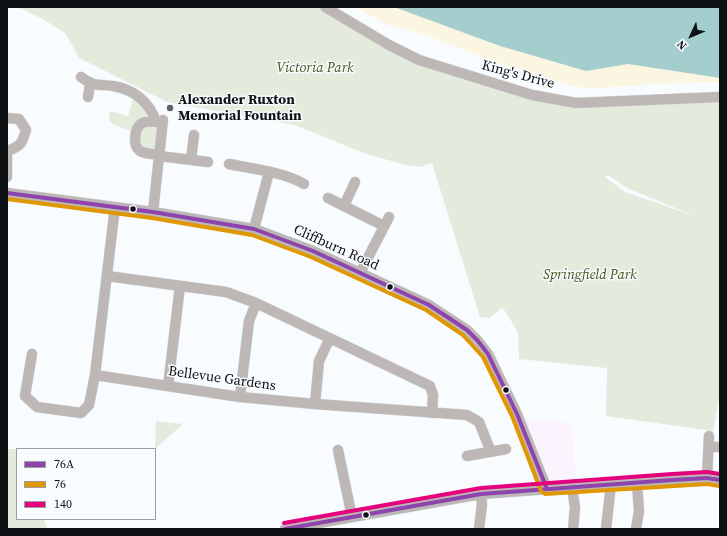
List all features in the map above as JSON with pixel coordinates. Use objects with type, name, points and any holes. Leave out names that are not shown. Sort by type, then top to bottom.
[{"type":"street","name":"King's Drive","points":[[325,7],[389,45],[419,60],[532,95],[576,103],[720,97]]},
{"type":"street","points":[[81,77],[90,84],[113,86],[131,92],[144,101],[161,122],[153,212]]},
{"type":"street","points":[[88,97],[90,84]]},
{"type":"street","points":[[7,118],[19,119],[26,130],[23,142],[17,147],[7,151],[7,177]]},
{"type":"street","points":[[161,122],[146,122],[137,127],[135,143],[139,150],[159,156],[208,162]]},
{"type":"street","points":[[191,160],[194,135]]},
{"type":"street","points":[[229,164],[269,172],[297,180],[304,184]]},
{"type":"street","points":[[254,229],[269,172]]},
{"type":"street","points":[[344,206],[355,182]]},
{"type":"street","name":"Cliffburn Road","points":[[7,194],[153,212],[254,229],[313,251],[429,305],[458,323],[478,341],[488,354],[517,414],[547,488]]},
{"type":"street","points":[[328,198],[344,206],[386,222],[360,273]]},
{"type":"street","points":[[32,354],[26,396],[37,407],[80,413],[89,405],[95,375],[115,208]]},
{"type":"street","points":[[107,276],[226,292],[256,302],[430,386],[433,395],[432,414]]},
{"type":"street","points":[[168,386],[180,286]]},
{"type":"street","points":[[240,397],[249,321],[256,302]]},
{"type":"street","points":[[315,404],[319,362],[330,338]]},
{"type":"street","name":"Bellevue Gardens","points":[[95,375],[240,397],[432,414],[467,415],[479,422],[491,452]]},
{"type":"street","points":[[707,478],[709,436]]},
{"type":"street","points":[[709,447],[720,447]]},
{"type":"street","points":[[338,450],[352,517]]},
{"type":"street","points":[[467,456],[506,450]]},
{"type":"street","points":[[285,529],[481,494],[672,480],[707,478],[720,480]]},
{"type":"street","points":[[636,529],[639,511],[638,483]]},
{"type":"street","points":[[606,529],[611,484]]},
{"type":"street","points":[[572,487],[575,508],[573,529]]},
{"type":"street","points":[[479,529],[482,504],[481,494]]},
{"type":"shaded area","points":[[524,419],[572,423],[576,481],[552,484]]},
{"type":"green space","points":[[17,7],[329,7],[419,60],[576,103],[720,100],[720,394],[713,431],[606,416],[607,368],[519,359],[518,333],[506,312],[502,308],[489,318],[480,317],[432,163],[420,167],[406,165],[366,154],[295,125],[167,102],[79,58],[66,34],[43,19]],"holes":[[[604,176],[609,176],[627,188],[695,216],[625,192]]]},
{"type":"green space","points":[[133,99],[143,106],[147,115],[131,132],[116,126],[109,120],[110,111],[128,116]]},
{"type":"green space","points":[[152,125],[157,129],[155,148],[152,150],[140,147],[140,128]]},
{"type":"green space","points":[[156,421],[183,424],[156,448]]},
{"type":"green space","points":[[7,449],[16,449],[16,520],[44,520],[48,529],[7,529]]},
{"type":"sand","points":[[355,7],[408,7],[720,67],[720,82],[651,84],[589,89],[561,83],[487,59],[423,34],[388,25]]},
{"type":"water","points":[[394,7],[720,7],[720,78],[628,64],[586,71],[500,46]]},
{"type":"transit line","name":"76A","points":[[7,193],[153,212],[254,229],[313,251],[429,305],[467,330],[488,354],[517,414],[547,489]]},
{"type":"transit line","name":"76","points":[[7,199],[152,218],[252,235],[311,257],[426,310],[463,335],[483,357],[512,416],[541,491],[545,494],[707,484],[719,486]]},
{"type":"transit line","name":"140","points":[[284,523],[481,488],[672,474],[707,472],[720,474]]},
{"type":"transit line","name":"76A","points":[[285,529],[481,494],[672,480],[707,478],[720,480]]},
{"type":"place","name":"Alexander Ruxton Memorial Fountain","points":[[170,108]]},
{"type":"park label","name":"Victoria Park","points":[[315,68]]},
{"type":"park label","name":"Springfield Park","points":[[590,275]]}]
